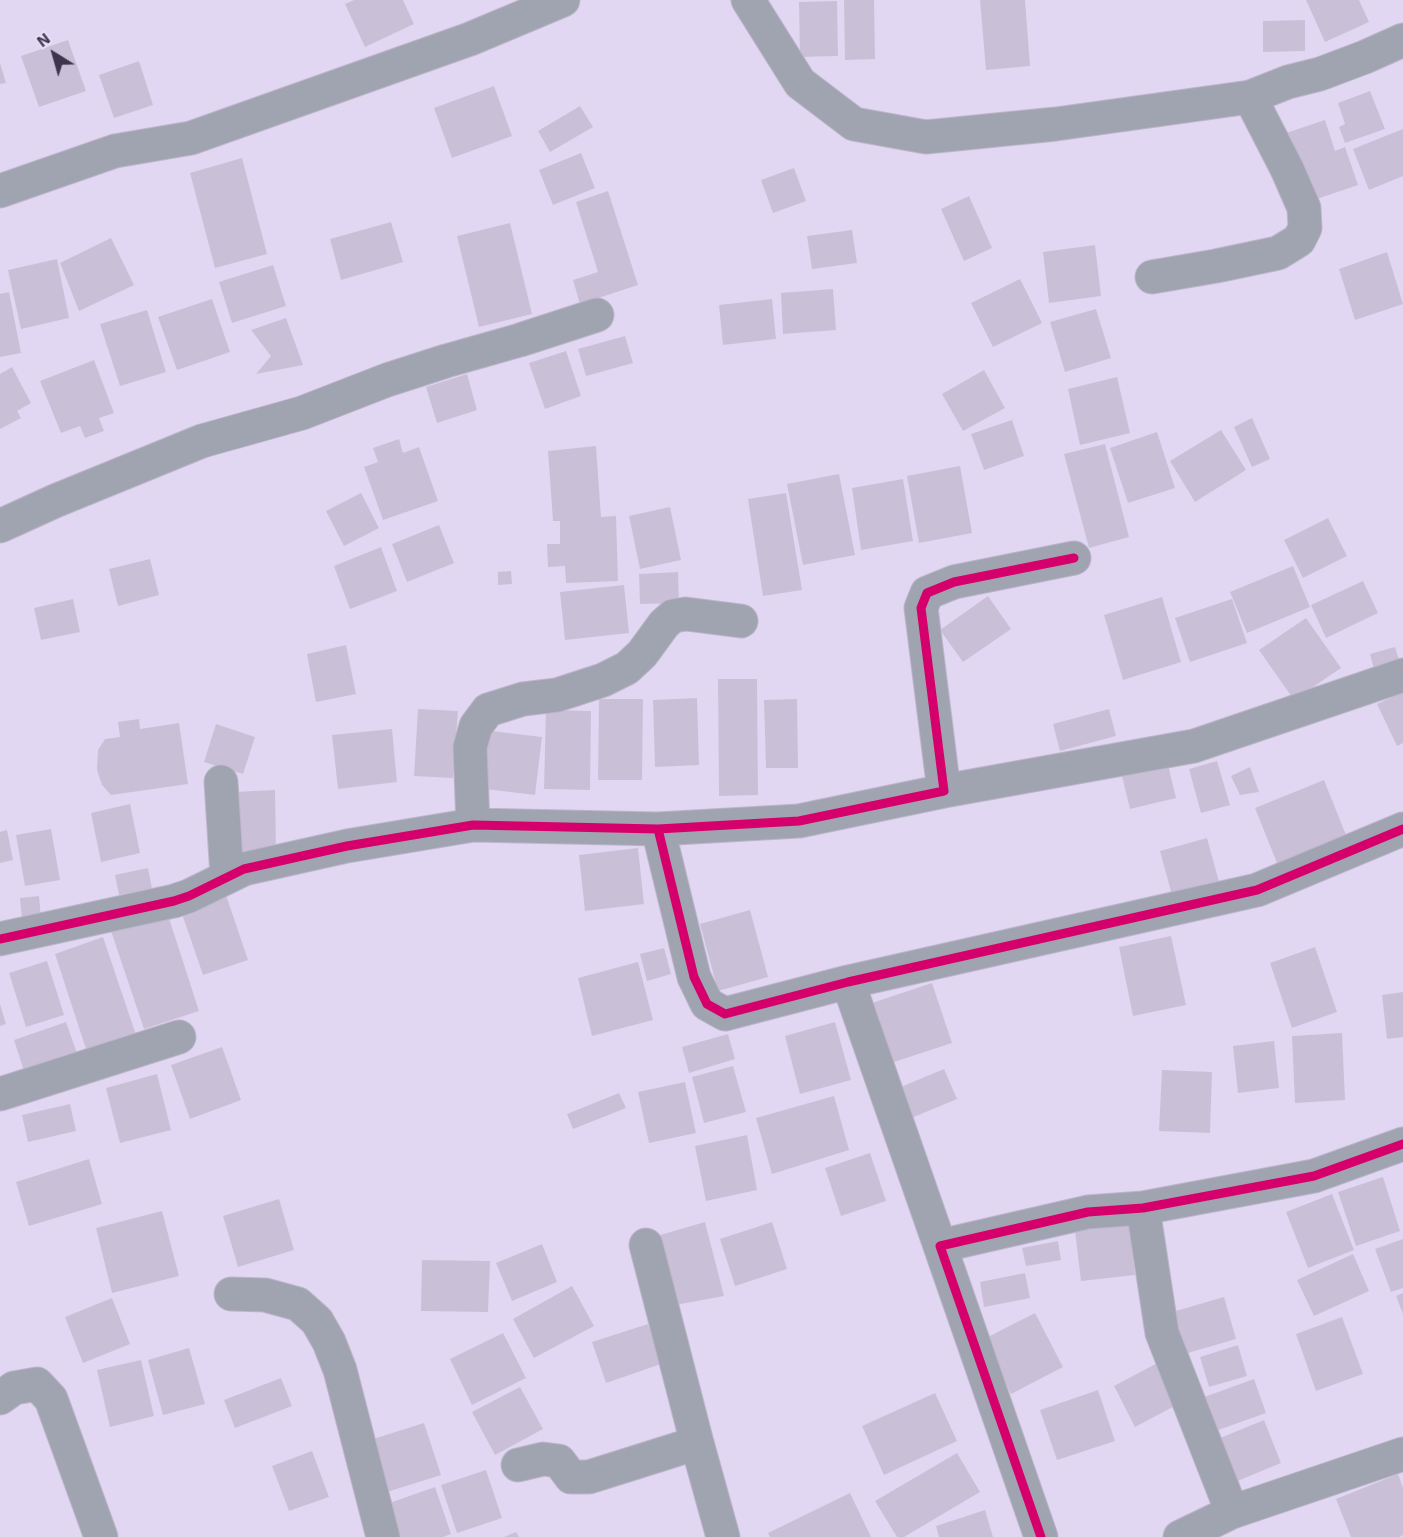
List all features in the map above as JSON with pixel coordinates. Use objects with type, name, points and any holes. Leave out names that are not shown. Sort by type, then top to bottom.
[{"type":"street","points":[[0,191],[115,151],[191,138],[470,39],[563,0]]},
{"type":"street","points":[[748,0],[800,83],[854,124],[926,137],[1056,124],[1250,97],[1365,57],[1399,50]]},
{"type":"street","points":[[1152,277],[1278,253],[1299,240],[1305,228],[1304,208],[1250,97]]},
{"type":"street","points":[[0,526],[202,441],[302,413],[387,380],[597,315]]},
{"type":"street","points":[[944,791],[921,608],[927,593],[954,582],[1074,558]]},
{"type":"street","points":[[473,825],[470,747],[476,726],[488,710],[522,699],[557,695],[603,680],[627,668],[642,654],[664,624],[673,616],[686,614],[741,621]]},
{"type":"street","points":[[0,939],[174,901],[244,869],[347,846],[473,825],[658,829],[799,820],[944,791],[1194,746],[1403,675]]},
{"type":"street","points":[[221,782],[227,876]]},
{"type":"street","points":[[658,829],[694,977],[707,1004],[725,1014],[848,981],[1257,890],[1403,829]]},
{"type":"street","points":[[848,981],[1041,1537]]},
{"type":"street","points":[[0,1094],[179,1037]]},
{"type":"street","points":[[940,1246],[1088,1212],[1143,1208],[1314,1176],[1403,1144]]},
{"type":"street","points":[[1143,1208],[1162,1333],[1232,1512]]},
{"type":"street","points":[[646,1245],[723,1537]]},
{"type":"street","points":[[231,1293],[265,1295],[298,1304],[317,1321],[330,1342],[340,1370],[383,1537]]},
{"type":"street","points":[[0,1398],[14,1388],[37,1384],[51,1399],[101,1537]]},
{"type":"street","points":[[518,1465],[543,1459],[559,1461],[572,1477],[589,1477],[697,1443]]},
{"type":"street","points":[[1180,1537],[1232,1512],[1403,1454]]},
{"type":"building","points":[[354,0],[403,0],[414,24],[365,47],[345,4]]},
{"type":"building","points":[[844,0],[874,0],[875,59],[845,60]]},
{"type":"building","points":[[980,0],[1025,0],[1030,66],[986,70]]},
{"type":"building","points":[[1306,0],[1359,0],[1369,22],[1325,42]]},
{"type":"building","points":[[837,1],[838,56],[800,57],[799,2]]},
{"type":"building","points":[[1305,20],[1305,51],[1263,52],[1263,21]]},
{"type":"building","points":[[68,40],[86,91],[39,107],[21,56]]},
{"type":"building","points":[[139,61],[153,105],[114,118],[99,75]]},
{"type":"building","points":[[0,63],[6,83],[0,84]]},
{"type":"building","points":[[494,86],[512,136],[452,158],[434,108]]},
{"type":"building","points":[[1370,91],[1385,129],[1345,143],[1339,127],[1345,124],[1338,103]]},
{"type":"building","points":[[580,106],[593,127],[550,152],[538,131]]},
{"type":"building","points":[[1325,120],[1335,151],[1345,147],[1358,185],[1308,202],[1286,133]]},
{"type":"building","points":[[1403,129],[1403,176],[1369,190],[1353,149]]},
{"type":"building","points":[[581,153],[595,188],[553,205],[539,170]]},
{"type":"building","points":[[242,158],[267,254],[215,268],[190,173]]},
{"type":"building","points":[[794,168],[806,201],[773,213],[761,180]]},
{"type":"building","points":[[608,191],[638,285],[580,304],[573,280],[598,272],[576,202]]},
{"type":"building","points":[[969,196],[992,248],[964,261],[941,209]]},
{"type":"building","points":[[391,222],[403,262],[341,280],[330,239]]},
{"type":"building","points":[[510,223],[532,314],[479,327],[457,236]]},
{"type":"building","points":[[852,230],[857,263],[812,269],[807,236]]},
{"type":"building","points":[[111,238],[134,285],[79,311],[60,263]]},
{"type":"building","points":[[1095,245],[1101,296],[1049,303],[1043,252]]},
{"type":"building","points":[[1387,252],[1403,304],[1355,320],[1339,269]]},
{"type":"building","points":[[57,259],[69,318],[21,329],[8,270]]},
{"type":"building","points":[[273,265],[286,306],[232,323],[219,282]]},
{"type":"building","points":[[1020,279],[1042,323],[993,347],[971,303]]},
{"type":"building","points":[[833,289],[836,330],[783,334],[781,293]]},
{"type":"building","points":[[9,292],[21,353],[0,357],[0,294]]},
{"type":"building","points":[[212,299],[230,352],[177,370],[158,317]]},
{"type":"building","points":[[772,299],[776,339],[723,345],[719,305]]},
{"type":"building","points":[[1096,309],[1111,358],[1065,372],[1050,322]]},
{"type":"building","points":[[147,310],[166,372],[120,386],[100,324]]},
{"type":"building","points":[[286,318],[303,365],[256,374],[271,356],[251,330]]},
{"type":"building","points":[[625,336],[633,363],[586,376],[578,349]]},
{"type":"building","points":[[566,351],[581,396],[545,409],[529,363]]},
{"type":"building","points":[[94,360],[114,413],[99,418],[104,431],[85,438],[80,426],[61,433],[40,381]]},
{"type":"building","points":[[12,367],[31,403],[17,411],[21,418],[0,429],[0,374]]},
{"type":"building","points":[[984,370],[1005,408],[963,431],[942,394]]},
{"type":"building","points":[[467,374],[477,410],[437,423],[426,387]]},
{"type":"building","points":[[1117,377],[1130,433],[1080,445],[1068,389]]},
{"type":"building","points":[[1252,418],[1270,459],[1252,467],[1234,427]]},
{"type":"building","points":[[1012,420],[1024,456],[984,470],[971,434]]},
{"type":"building","points":[[1221,430],[1246,470],[1195,502],[1170,461]]},
{"type":"building","points":[[1157,432],[1175,488],[1128,503],[1110,448]]},
{"type":"building","points":[[399,439],[403,453],[419,447],[438,501],[383,520],[364,467],[378,462],[373,448]]},
{"type":"building","points":[[1105,444],[1129,537],[1089,548],[1064,454]]},
{"type":"building","points":[[596,446],[601,517],[616,516],[618,581],[566,583],[565,566],[548,567],[547,544],[560,544],[560,521],[553,521],[548,451]]},
{"type":"building","points":[[960,466],[972,533],[919,543],[907,476]]},
{"type":"building","points":[[839,474],[855,555],[803,565],[787,484]]},
{"type":"building","points":[[903,479],[913,541],[861,550],[852,488]]},
{"type":"building","points":[[361,493],[379,528],[344,546],[326,511]]},
{"type":"building","points":[[786,493],[802,590],[763,596],[748,499]]},
{"type":"building","points":[[670,507],[681,560],[640,569],[629,516]]},
{"type":"building","points":[[1328,518],[1347,556],[1303,578],[1284,540]]},
{"type":"building","points":[[439,525],[454,563],[407,582],[392,544]]},
{"type":"building","points":[[381,547],[397,591],[350,609],[334,566]]},
{"type":"building","points":[[150,559],[159,595],[118,606],[109,569]]},
{"type":"building","points":[[1293,566],[1310,607],[1247,633],[1230,592]]},
{"type":"building","points":[[511,571],[512,584],[498,585],[498,572]]},
{"type":"building","points":[[678,572],[679,603],[640,604],[639,574]]},
{"type":"building","points":[[1363,581],[1378,613],[1326,638],[1311,605]]},
{"type":"building","points":[[624,585],[629,633],[565,640],[560,592]]},
{"type":"building","points":[[988,596],[1011,629],[963,662],[940,630]]},
{"type":"building","points":[[1162,597],[1181,662],[1123,680],[1104,615]]},
{"type":"building","points":[[73,599],[80,632],[41,640],[34,608]]},
{"type":"building","points":[[1232,599],[1247,643],[1190,662],[1175,618]]},
{"type":"building","points":[[1306,618],[1341,668],[1294,700],[1259,650]]},
{"type":"building","points":[[346,645],[356,694],[316,702],[307,654]]},
{"type":"building","points":[[1395,647],[1403,673],[1377,680],[1370,654]]},
{"type":"building","points":[[718,679],[757,679],[758,795],[719,796]]},
{"type":"building","points":[[1403,692],[1403,743],[1397,746],[1377,704]]},
{"type":"building","points":[[697,698],[699,765],[655,767],[653,700]]},
{"type":"building","points":[[599,699],[643,699],[642,780],[598,780]]},
{"type":"building","points":[[797,699],[798,768],[766,768],[764,700]]},
{"type":"building","points":[[418,709],[458,711],[453,778],[414,776]]},
{"type":"building","points":[[1109,709],[1116,736],[1060,751],[1053,724]]},
{"type":"building","points":[[546,710],[591,711],[590,790],[544,789]]},
{"type":"building","points":[[139,719],[140,729],[179,723],[188,784],[111,795],[102,785],[97,770],[98,750],[105,739],[120,737],[118,722]]},
{"type":"building","points":[[216,724],[255,737],[243,774],[204,762]]},
{"type":"building","points":[[392,729],[397,782],[338,789],[332,735]]},
{"type":"building","points":[[484,730],[542,737],[535,795],[477,788]]},
{"type":"building","points":[[1217,761],[1230,805],[1201,813],[1189,769]]},
{"type":"building","points":[[1168,765],[1176,798],[1130,809],[1122,776]]},
{"type":"building","points":[[1250,767],[1259,792],[1240,795],[1231,776]]},
{"type":"building","points":[[1324,780],[1348,840],[1279,868],[1255,808]]},
{"type":"building","points":[[275,790],[276,852],[236,853],[234,792]]},
{"type":"building","points":[[130,804],[140,853],[101,862],[91,813]]},
{"type":"building","points":[[51,829],[60,880],[25,886],[16,835]]},
{"type":"building","points":[[7,830],[13,860],[0,863],[0,832]]},
{"type":"building","points":[[1207,838],[1219,882],[1172,895],[1160,851]]},
{"type":"building","points":[[638,848],[644,904],[585,911],[579,855]]},
{"type":"building","points":[[148,868],[152,889],[119,895],[115,875]]},
{"type":"building","points":[[225,892],[248,960],[203,975],[180,908]]},
{"type":"building","points":[[39,896],[41,918],[22,920],[20,898]]},
{"type":"building","points":[[166,909],[199,1011],[144,1029],[110,928]]},
{"type":"building","points":[[750,910],[768,977],[718,991],[700,924]]},
{"type":"building","points":[[1171,936],[1186,1005],[1133,1016],[1119,947]]},
{"type":"building","points":[[103,937],[137,1038],[88,1055],[55,954]]},
{"type":"building","points":[[1315,947],[1337,1012],[1292,1028],[1270,963]]},
{"type":"building","points":[[664,948],[671,974],[647,981],[640,954]]},
{"type":"building","points":[[47,961],[64,1015],[26,1027],[9,973]]},
{"type":"building","points":[[638,962],[653,1020],[592,1036],[578,978]]},
{"type":"building","points":[[932,983],[952,1043],[891,1063],[872,1003]]},
{"type":"building","points":[[1403,992],[1403,1037],[1387,1039],[1382,995]]},
{"type":"building","points":[[0,1004],[6,1024],[0,1026]]},
{"type":"building","points":[[66,1022],[79,1059],[26,1077],[14,1040]]},
{"type":"building","points":[[835,1022],[851,1080],[800,1094],[785,1036]]},
{"type":"building","points":[[1342,1033],[1345,1100],[1295,1103],[1292,1036]]},
{"type":"building","points":[[728,1034],[735,1059],[689,1073],[682,1047]]},
{"type":"building","points":[[1274,1041],[1279,1088],[1238,1093],[1233,1046]]},
{"type":"building","points":[[222,1047],[241,1100],[190,1119],[171,1065]]},
{"type":"building","points":[[733,1066],[746,1112],[704,1123],[692,1077]]},
{"type":"building","points":[[944,1069],[957,1099],[909,1119],[896,1089]]},
{"type":"building","points":[[1162,1070],[1212,1072],[1210,1133],[1159,1131]]},
{"type":"building","points":[[157,1074],[171,1130],[120,1143],[106,1088]]},
{"type":"building","points":[[685,1082],[696,1133],[649,1143],[638,1092]]},
{"type":"building","points":[[619,1093],[626,1108],[573,1129],[567,1114]]},
{"type":"building","points":[[834,1096],[849,1150],[772,1174],[756,1118]]},
{"type":"building","points":[[70,1104],[76,1131],[28,1142],[22,1115]]},
{"type":"building","points":[[747,1135],[757,1190],[706,1201],[695,1146]]},
{"type":"building","points":[[870,1153],[886,1201],[841,1216],[825,1168]]},
{"type":"building","points":[[89,1159],[102,1204],[29,1226],[16,1182]]},
{"type":"building","points":[[1383,1177],[1400,1231],[1356,1246],[1338,1192]]},
{"type":"building","points":[[1332,1194],[1354,1250],[1308,1268],[1286,1212]]},
{"type":"building","points":[[279,1199],[294,1250],[238,1267],[223,1216]]},
{"type":"building","points":[[162,1211],[179,1276],[112,1293],[96,1228]]},
{"type":"building","points":[[705,1222],[724,1296],[670,1306],[650,1238]]},
{"type":"building","points":[[772,1222],[787,1269],[735,1286],[720,1239]]},
{"type":"building","points":[[1129,1225],[1135,1275],[1081,1281],[1075,1231]]},
{"type":"building","points":[[1403,1239],[1403,1288],[1391,1292],[1375,1249]]},
{"type":"building","points":[[1058,1241],[1061,1260],[1026,1266],[1022,1248]]},
{"type":"building","points":[[542,1244],[557,1282],[512,1301],[496,1263]]},
{"type":"building","points":[[1353,1254],[1369,1291],[1314,1316],[1297,1280]]},
{"type":"building","points":[[422,1260],[490,1261],[488,1312],[421,1311]]},
{"type":"building","points":[[1025,1273],[1030,1298],[984,1307],[980,1282]]},
{"type":"building","points":[[572,1286],[594,1326],[534,1358],[513,1319]]},
{"type":"building","points":[[1403,1293],[1403,1314],[1396,1296]]},
{"type":"building","points":[[1224,1297],[1236,1339],[1181,1355],[1169,1313]]},
{"type":"building","points":[[112,1298],[130,1344],[83,1363],[65,1317]]},
{"type":"building","points":[[1035,1313],[1063,1367],[1011,1394],[982,1340]]},
{"type":"building","points":[[1342,1317],[1363,1374],[1316,1391],[1296,1334]]},
{"type":"building","points":[[648,1324],[661,1364],[606,1383],[592,1342]]},
{"type":"building","points":[[503,1333],[526,1378],[472,1405],[450,1359]]},
{"type":"building","points":[[1238,1345],[1247,1376],[1209,1387],[1200,1357]]},
{"type":"building","points":[[189,1348],[205,1404],[163,1415],[148,1360]]},
{"type":"building","points":[[141,1360],[154,1416],[110,1427],[97,1370]]},
{"type":"building","points":[[1163,1360],[1184,1401],[1135,1427],[1114,1386]]},
{"type":"building","points":[[281,1378],[292,1406],[235,1428],[224,1400]]},
{"type":"building","points":[[1254,1379],[1266,1413],[1207,1434],[1196,1400]]},
{"type":"building","points":[[520,1387],[543,1429],[495,1455],[472,1412]]},
{"type":"building","points":[[1098,1390],[1115,1441],[1057,1460],[1040,1410]]},
{"type":"building","points":[[935,1393],[957,1441],[884,1475],[862,1426]]},
{"type":"building","points":[[1264,1420],[1281,1463],[1230,1484],[1213,1441]]},
{"type":"building","points":[[424,1423],[441,1475],[387,1492],[370,1440]]},
{"type":"building","points":[[312,1451],[329,1497],[289,1511],[272,1466]]},
{"type":"building","points":[[957,1453],[980,1492],[904,1537],[897,1537],[875,1501]]},
{"type":"building","points":[[486,1470],[502,1518],[457,1533],[441,1485]]},
{"type":"building","points":[[1398,1474],[1403,1488],[1403,1535],[1399,1537],[1351,1537],[1336,1499]]},
{"type":"building","points":[[435,1487],[451,1534],[443,1537],[395,1537],[384,1505]]},
{"type":"building","points":[[850,1493],[871,1537],[770,1537],[768,1533]]},
{"type":"building","points":[[985,1510],[993,1537],[939,1537],[936,1526]]},
{"type":"building","points":[[516,1532],[519,1537],[504,1537]]},
{"type":"cycle path","points":[[0,939],[174,901],[244,869],[347,846],[473,825],[658,829],[799,821],[944,791],[921,608],[927,593],[954,582],[1074,558]]},
{"type":"cycle path","points":[[658,829],[694,977],[707,1004],[725,1014],[848,982],[1257,890],[1403,829]]},
{"type":"cycle path","points":[[1041,1537],[940,1246],[1088,1212],[1143,1208],[1314,1176],[1403,1144]]}]
